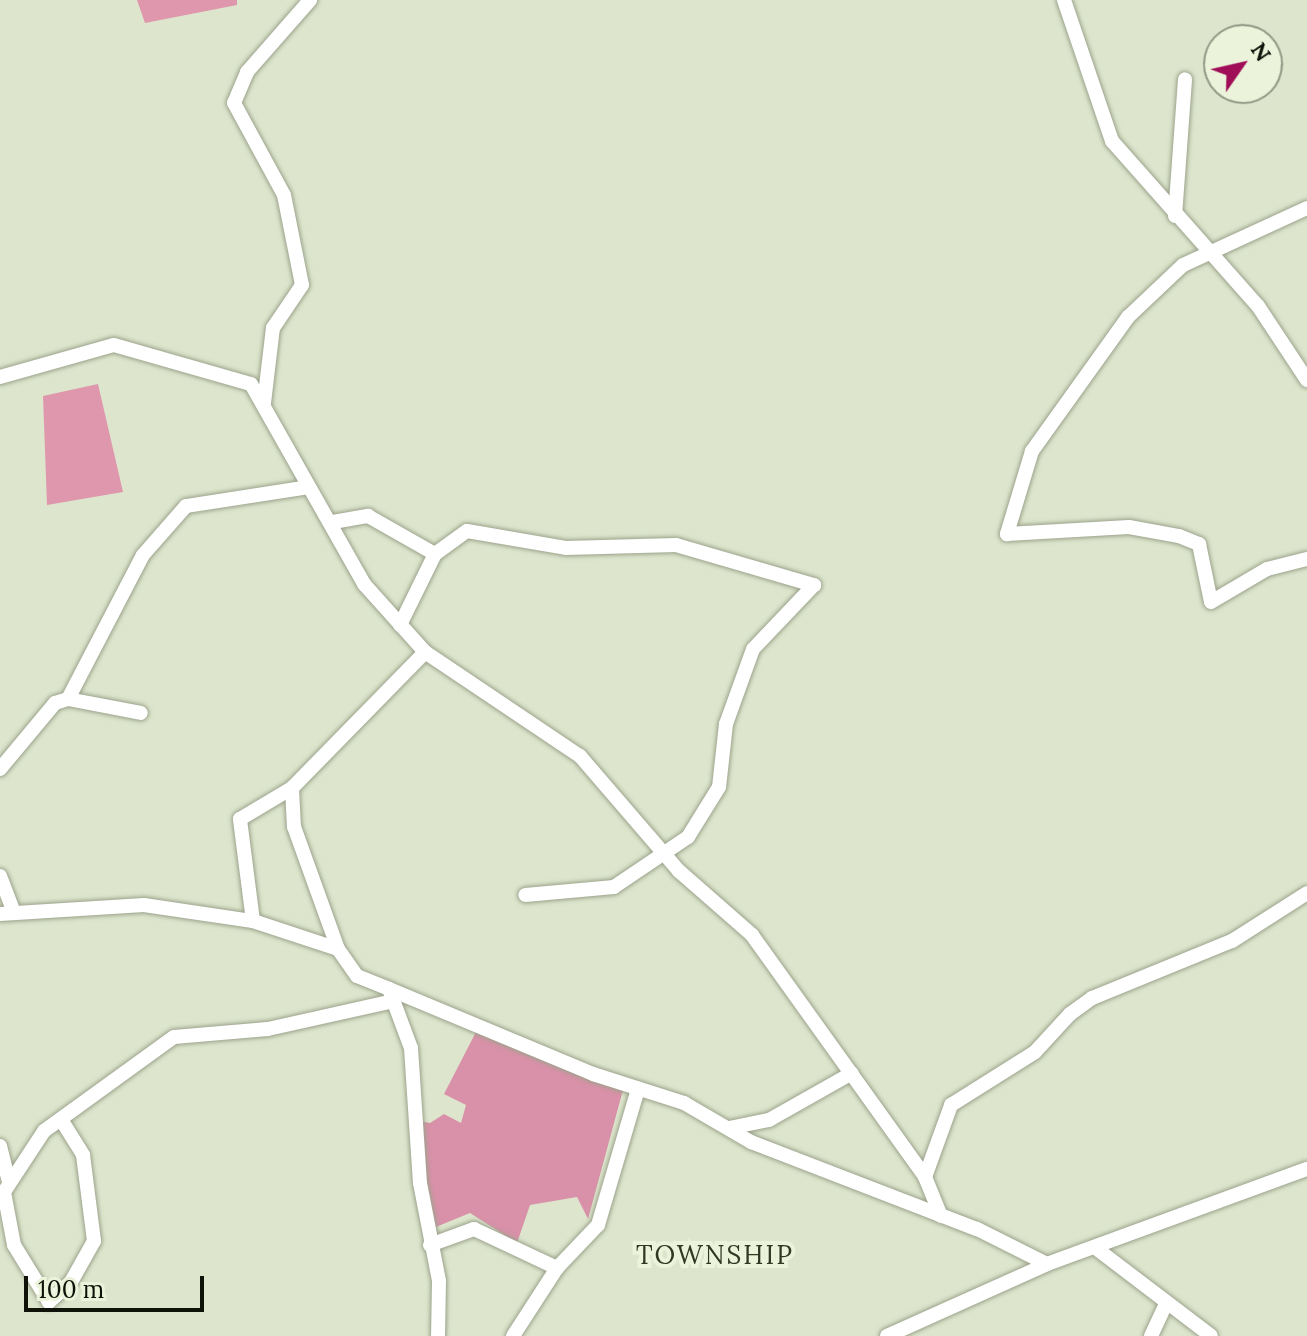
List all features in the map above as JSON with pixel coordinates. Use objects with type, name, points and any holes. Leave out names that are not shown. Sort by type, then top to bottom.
[{"type":"street","points":[[264,403],[273,328],[302,285],[284,195],[234,103],[247,72],[310,0]]},
{"type":"street","points":[[1064,0],[1112,141],[1205,253],[1258,306],[1307,380]]},
{"type":"street","points":[[1175,216],[1185,79]]},
{"type":"street","points":[[1307,208],[1205,253],[1177,269],[1109,339],[1032,451],[1007,534],[1129,527],[1179,536],[1199,544],[1211,602],[1267,569],[1307,559]]},
{"type":"street","points":[[0,377],[114,345],[229,372],[251,384],[309,487],[333,522],[364,584],[425,652],[580,756],[667,856],[759,943],[925,1177],[941,1216]]},
{"type":"street","points":[[0,769],[42,713],[68,699],[124,605],[143,555],[186,506],[309,487]]},
{"type":"street","points":[[333,522],[368,516],[435,554]]},
{"type":"street","points":[[400,625],[435,554],[467,531],[566,548],[676,545],[814,585],[753,649],[726,724],[713,801],[667,856],[614,887],[525,895]]},
{"type":"street","points":[[253,921],[240,819],[292,788],[425,652]]},
{"type":"street","points":[[68,699],[141,713]]},
{"type":"street","points":[[292,788],[294,827],[338,949],[357,976],[391,995],[638,1089],[941,1216],[1047,1264]]},
{"type":"street","points":[[0,876],[7,913],[144,905],[253,921],[338,949]]},
{"type":"street","points":[[925,1177],[951,1105],[1035,1052],[1070,1014],[1092,998],[1232,941],[1307,893]]},
{"type":"street","points":[[62,1121],[83,1155],[94,1241],[80,1270],[49,1302],[14,1245],[4,1202],[8,1179],[31,1143],[168,1039],[278,1028],[391,995]]},
{"type":"street","points":[[391,995],[411,1048],[438,1336]]},
{"type":"street","points":[[729,1128],[769,1120],[852,1073]]},
{"type":"street","points":[[513,1336],[557,1268],[598,1225],[638,1089]]},
{"type":"street","points":[[0,1146],[8,1179]]},
{"type":"street","points":[[887,1336],[1047,1264],[1097,1249],[1307,1169]]},
{"type":"street","points":[[430,1245],[474,1229],[557,1268]]},
{"type":"street","points":[[1097,1249],[1211,1336]]},
{"type":"street","points":[[1151,1336],[1166,1304]]},
{"type":"shaded area","points":[[137,0],[237,0],[237,5],[145,23]]},
{"type":"shaded area","points":[[98,384],[123,492],[47,505],[43,396]]},
{"type":"shaded area","points":[[477,1030],[623,1090],[588,1219],[577,1197],[530,1205],[517,1243],[470,1213],[431,1229],[414,1120],[430,1123],[444,1114],[461,1123],[466,1105],[444,1094]]},
{"type":"district","name":"TOWNSHIP","points":[[715,1255]]}]
